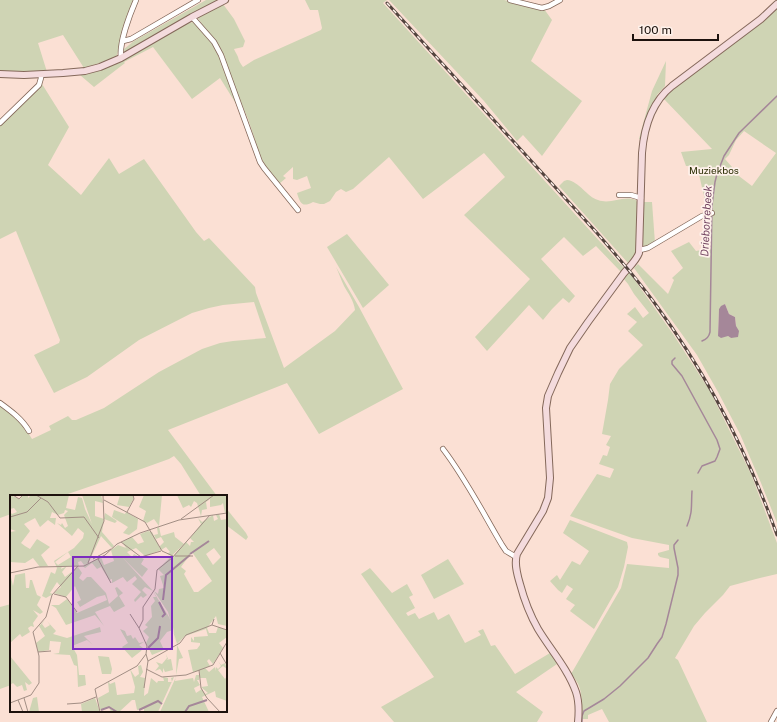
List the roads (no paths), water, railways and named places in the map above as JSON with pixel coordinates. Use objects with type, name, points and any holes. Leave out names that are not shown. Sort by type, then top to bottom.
[{"type":"main road","points":[[0,74],[24,75],[85,71],[100,67],[122,58],[224,0]]},
{"type":"main road","points":[[578,722],[576,692],[531,615],[518,580],[516,568],[516,557],[520,548],[543,511],[548,498],[550,478],[546,408],[548,396],[573,344],[624,273],[638,257],[640,250],[643,142],[649,119],[657,102],[675,83],[755,24],[777,4]]},
{"type":"street","points":[[122,58],[120,50],[128,20],[136,0]]},
{"type":"street","points":[[123,41],[131,39],[198,0]]},
{"type":"street","points":[[510,0],[542,8],[560,0]]},
{"type":"street","points":[[192,17],[214,42],[221,55],[260,162],[298,210]]},
{"type":"street","points":[[0,124],[39,85],[41,74]]},
{"type":"street","points":[[619,196],[631,195],[641,198]]},
{"type":"street","points":[[640,250],[648,248],[665,239],[702,216],[712,213]]},
{"type":"street","points":[[0,403],[15,414],[25,424],[29,431]]},
{"type":"street","points":[[443,449],[472,492],[506,551],[516,557]]},
{"type":"street","points":[[772,722],[777,711]]},
{"type":"waterway","name":"Drieborrebeek","points":[[702,341],[708,338],[710,332],[712,205],[717,174],[724,156],[739,133],[777,96]]},
{"type":"waterway","name":"Drieborrebeek","points":[[675,358],[672,361],[672,364],[682,376],[717,440],[720,449],[715,461],[702,466],[698,473]]},
{"type":"waterway","name":"Drieborrebeek","points":[[687,526],[691,512],[692,491]]},
{"type":"waterway","name":"Drieborrebeek","points":[[582,722],[584,711],[604,699],[620,686],[648,658],[662,637],[678,575],[674,548],[674,545],[678,540]]},
{"type":"railway","points":[[387,3],[597,233],[635,277],[656,305],[693,359],[725,416],[753,474],[777,535]]},
{"type":"park label","name":"Muziekbos","points":[[714,170]]}]
